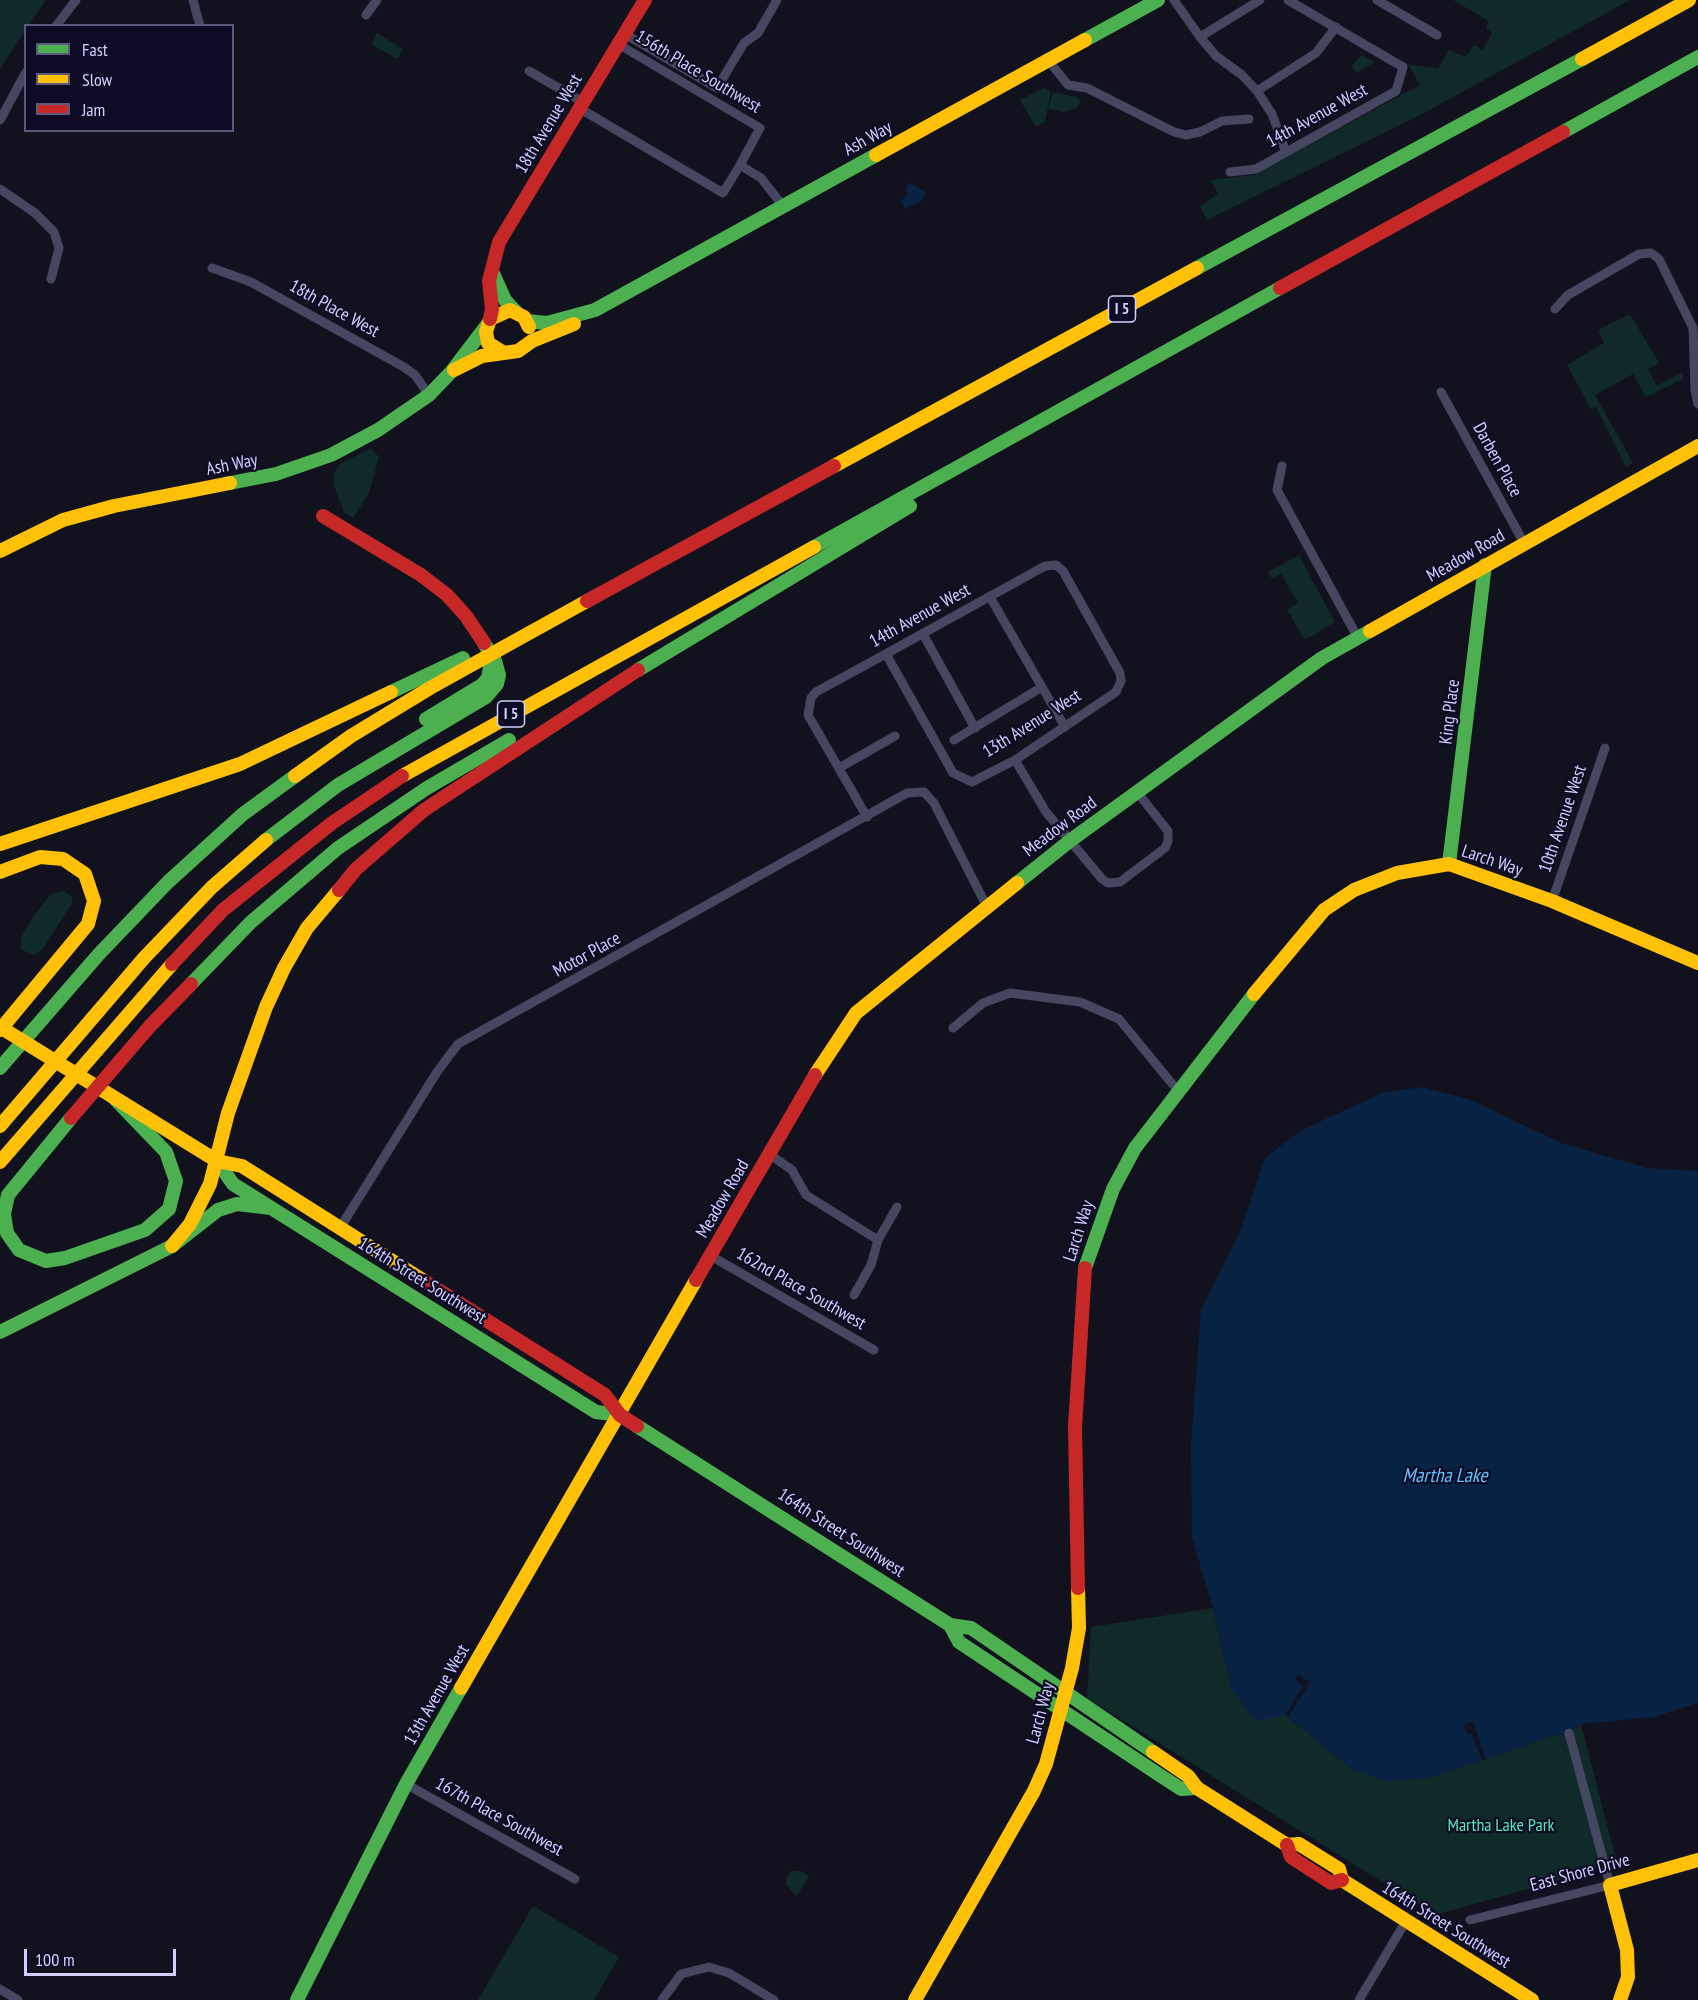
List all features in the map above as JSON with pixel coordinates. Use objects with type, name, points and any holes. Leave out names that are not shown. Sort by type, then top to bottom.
[{"type":"main road","name":"18th Avenue West","points":[[489,322],[491,270],[499,242],[645,0]]},
{"type":"main road","name":"Ash Way","points":[[523,347],[586,318],[595,310],[1158,0]]},
{"type":"main road","name":"I 5","points":[[0,1068],[133,918],[198,854],[243,814],[351,736],[555,618],[1689,0]]},
{"type":"main road","name":"I 5","points":[[0,1162],[138,1000],[223,910],[332,823],[421,764],[1112,384],[1698,57]]},
{"type":"main road","points":[[491,270],[505,300],[522,317],[530,334],[518,351],[504,353],[488,343],[489,322],[503,311],[522,317]]},
{"type":"main road","name":"Ash Way","points":[[522,317],[547,323],[595,310]]},
{"type":"main road","name":"Ash Way","points":[[0,551],[63,520],[114,506],[276,474],[313,462],[378,430],[429,395],[452,371],[489,322]]},
{"type":"main road","name":"Ash Way","points":[[452,371],[482,356],[504,353]]},
{"type":"main road","points":[[172,1246],[190,1224],[210,1184],[228,1113],[266,1007],[297,943],[330,898],[382,844],[424,810],[637,671],[1112,384]]},
{"type":"main road","name":"Meadow Road","points":[[620,1415],[828,1052],[856,1012],[1071,840],[1316,662],[1698,446]]},
{"type":"main road","points":[[0,1126],[144,958],[212,887],[281,827],[338,785],[493,691],[499,675],[489,652],[458,606],[422,575],[323,516]]},
{"type":"main road","name":"King Place","points":[[1449,864],[1485,565]]},
{"type":"main road","points":[[0,844],[240,764],[426,675],[555,618]]},
{"type":"main road","points":[[0,1110],[192,894],[308,797],[361,760],[475,690],[488,678],[489,652]]},
{"type":"main road","points":[[114,1098],[166,1152],[176,1180],[169,1209],[156,1223],[145,1230],[65,1258],[46,1261],[28,1255],[11,1240],[4,1224],[5,1205],[13,1187],[150,1026],[251,922],[338,848],[427,788],[637,671]]},
{"type":"main road","points":[[0,872],[40,857],[63,859],[85,874],[94,901],[88,924],[0,1028]]},
{"type":"main road","name":"Larch Way","points":[[915,2000],[1034,1791],[1049,1754],[1059,1708],[1072,1668],[1079,1628],[1075,1427],[1085,1263],[1113,1189],[1135,1148],[1178,1091],[1324,910],[1354,890],[1396,873],[1449,864],[1552,901],[1698,963]]},
{"type":"main road","name":"164th Street Southwest","points":[[0,1028],[217,1161],[242,1166],[605,1395],[620,1415],[950,1625],[971,1628],[1188,1776],[1197,1788],[1287,1845],[1299,1844],[1339,1869],[1342,1880],[1532,2000]]},
{"type":"main road","name":"164th Street Southwest","points":[[217,1161],[233,1184],[271,1208],[596,1412],[620,1415]]},
{"type":"main road","points":[[0,1332],[172,1246],[218,1209],[237,1204],[271,1208]]},
{"type":"main road","name":"13th Avenue West","points":[[297,2000],[406,1784],[620,1415]]},
{"type":"main road","name":"164th Street Southwest","points":[[950,1625],[959,1642],[1181,1789],[1197,1788]]},
{"type":"main road","name":"East Shore Drive","points":[[1610,1884],[1698,1860]]},
{"type":"main road","points":[[1610,1884],[1627,1950],[1628,1977],[1620,2000]]},
{"type":"street","points":[[58,24],[76,0]]},
{"type":"street","points":[[193,0],[199,24]]},
{"type":"street","points":[[366,15],[377,0]]},
{"type":"street","points":[[622,39],[717,88],[744,43],[758,33],[777,0]]},
{"type":"street","points":[[1174,0],[1216,56],[1242,75],[1257,91],[1272,114],[1286,152]]},
{"type":"street","points":[[1200,37],[1260,0]]},
{"type":"street","points":[[1257,91],[1316,53],[1336,27],[1288,0]]},
{"type":"street","points":[[1377,0],[1437,35]]},
{"type":"street","name":"14th Avenue West","points":[[1230,172],[1256,169],[1396,91],[1403,67],[1336,27]]},
{"type":"street","name":"156th Place Southwest","points":[[622,39],[760,128],[740,165]]},
{"type":"street","points":[[1048,60],[1068,85],[1087,88],[1174,132],[1186,135],[1200,132],[1222,121],[1249,119]]},
{"type":"street","points":[[529,70],[723,193],[740,165],[761,178],[783,206]]},
{"type":"street","points":[[0,120],[24,76]]},
{"type":"street","points":[[0,189],[35,213],[54,232],[59,248],[51,279]]},
{"type":"street","points":[[1555,309],[1568,295],[1639,254],[1651,253],[1659,260],[1693,328],[1695,390],[1698,404]]},
{"type":"street","name":"18th Place West","points":[[212,268],[251,282],[404,367],[415,375],[429,395]]},
{"type":"street","name":"Darben Place","points":[[1441,393],[1524,543]]},
{"type":"street","points":[[1282,466],[1277,490],[1358,638]]},
{"type":"street","name":"14th Avenue West","points":[[839,768],[808,715],[808,707],[816,692],[1045,566],[1056,565],[1063,571],[1120,673],[1119,687]]},
{"type":"street","points":[[990,597],[1065,727]]},
{"type":"street","points":[[923,634],[975,728]]},
{"type":"street","name":"13th Avenue West","points":[[886,654],[952,773],[972,782],[1015,760],[1116,692],[1119,687]]},
{"type":"street","points":[[954,740],[1042,687]]},
{"type":"street","points":[[867,817],[839,768],[895,736]]},
{"type":"street","name":"10th Avenue West","points":[[1552,901],[1605,748]]},
{"type":"street","points":[[1015,760],[1046,812],[1102,879],[1111,884],[1120,882],[1165,848],[1168,841],[1168,831],[1137,792]]},
{"type":"street","name":"Motor Place","points":[[340,1228],[436,1072],[458,1044],[907,793],[924,792],[934,803],[987,907]]},
{"type":"street","points":[[953,1028],[983,1003],[1010,993],[1080,1002],[1119,1019],[1178,1091]]},
{"type":"street","points":[[769,1154],[792,1170],[806,1196],[878,1240]]},
{"type":"street","points":[[854,1295],[871,1265],[878,1240],[897,1207]]},
{"type":"street","name":"162nd Place Southwest","points":[[711,1256],[874,1350]]},
{"type":"street","points":[[1569,1733],[1610,1884]]},
{"type":"street","name":"167th Place Southwest","points":[[406,1784],[575,1879]]},
{"type":"street","name":"East Shore Drive","points":[[1470,1920],[1610,1884]]},
{"type":"street","points":[[1359,2000],[1406,1921]]},
{"type":"street","points":[[662,2000],[681,1974],[709,1967],[729,1973],[774,2000]]},
{"type":"street","points":[[0,1989],[18,2000]]},
{"type":"green space","points":[[0,0],[46,0],[30,24],[24,24],[24,33],[0,69]]},
{"type":"green space","points":[[1453,0],[1630,0],[1422,114],[1207,220],[1200,206],[1218,194],[1211,180],[1254,175],[1420,85],[1408,64],[1438,69],[1449,50],[1466,57],[1474,45],[1483,50],[1492,33],[1486,28],[1489,21]]},
{"type":"green space","points":[[377,33],[403,49],[397,59],[371,44]]},
{"type":"green space","points":[[1362,55],[1375,62],[1356,73],[1352,66]]},
{"type":"green space","points":[[1043,88],[1051,91],[1045,121],[1036,127],[1020,100]]},
{"type":"green space","points":[[1053,92],[1077,97],[1081,102],[1077,107],[1064,112],[1048,109]]},
{"type":"green space","points":[[1630,314],[1659,363],[1648,369],[1657,386],[1683,372],[1683,379],[1646,397],[1633,374],[1595,395],[1633,463],[1626,467],[1596,407],[1591,409],[1567,365],[1604,343],[1598,330]]},
{"type":"green space","points":[[371,448],[379,457],[369,493],[353,518],[344,512],[334,486],[334,474],[340,464]]},
{"type":"green space","points":[[1299,555],[1335,622],[1305,640],[1287,610],[1298,603],[1281,574],[1272,579],[1268,572]]},
{"type":"green space","points":[[63,891],[71,896],[73,902],[42,950],[33,955],[21,949],[21,937],[35,914],[51,894]]},
{"type":"green space","name":"Martha Lake Park","points":[[1213,1608],[1231,1689],[1285,1715],[1353,1770],[1432,1777],[1553,1736],[1569,1733],[1581,1724],[1617,1864],[1435,1915],[1087,1698],[1091,1627]]},
{"type":"green space","points":[[792,1871],[800,1871],[809,1876],[797,1896],[786,1885],[787,1877]]},
{"type":"green space","points":[[533,1906],[619,1957],[594,2000],[478,2000]]},
{"type":"water","points":[[909,183],[926,192],[922,200],[905,209],[901,200],[908,195],[906,189]]},
{"type":"water","name":"Martha Lake","points":[[1422,1087],[1471,1100],[1561,1143],[1647,1168],[1698,1171],[1698,1703],[1654,1717],[1581,1724],[1569,1733],[1553,1736],[1432,1777],[1388,1782],[1353,1770],[1285,1715],[1256,1721],[1231,1689],[1213,1608],[1192,1538],[1191,1444],[1201,1310],[1240,1232],[1265,1158],[1300,1131],[1382,1093]]},
{"type":"pier","points":[[1298,1675],[1310,1682],[1289,1716],[1286,1714],[1303,1686],[1295,1680]]},
{"type":"pier","points":[[1473,1721],[1485,1759],[1482,1760],[1471,1733],[1467,1734],[1464,1725]]},
{"type":"traffic: fast","points":[[1085,40],[1158,0]]},
{"type":"traffic: fast","points":[[1563,132],[1698,57]]},
{"type":"traffic: fast","points":[[1197,268],[1582,59]]},
{"type":"traffic: fast","points":[[527,321],[547,323],[595,310],[876,155]]},
{"type":"traffic: fast","points":[[492,271],[505,300],[517,313]]},
{"type":"traffic: fast","points":[[814,547],[1280,288]]},
{"type":"traffic: fast","points":[[230,483],[276,474],[331,455],[378,430],[429,395],[452,371],[487,325]]},
{"type":"traffic: fast","points":[[638,670],[910,506]]},
{"type":"traffic: fast","points":[[1449,864],[1485,565]]},
{"type":"traffic: fast","points":[[1017,883],[1071,840],[1322,658],[1370,631]]},
{"type":"traffic: fast","points":[[266,840],[338,785],[486,697],[497,684],[499,675],[495,661],[484,643]]},
{"type":"traffic: fast","points":[[391,692],[463,658]]},
{"type":"traffic: fast","points":[[426,719],[482,685],[488,678],[491,662]]},
{"type":"traffic: fast","points":[[191,984],[251,922],[338,848],[427,788],[509,740]]},
{"type":"traffic: fast","points":[[0,1068],[99,954],[168,882],[243,814],[295,776]]},
{"type":"traffic: fast","points":[[1085,1268],[1113,1189],[1135,1148],[1254,994]]},
{"type":"traffic: fast","points":[[71,1118],[8,1195],[4,1214],[7,1233],[19,1250],[46,1261],[65,1258],[145,1230],[169,1209],[176,1181],[166,1152],[114,1098]]},
{"type":"traffic: fast","points":[[217,1161],[233,1184],[596,1412],[620,1415]]},
{"type":"traffic: fast","points":[[0,1332],[172,1246],[218,1210],[237,1204],[271,1208]]},
{"type":"traffic: fast","points":[[637,1426],[950,1625],[971,1628],[1153,1752]]},
{"type":"traffic: fast","points":[[950,1625],[959,1642],[1161,1776],[1181,1789],[1197,1788]]},
{"type":"traffic: fast","points":[[297,2000],[406,1784],[461,1688]]},
{"type":"traffic: slow","points":[[1582,59],[1689,0]]},
{"type":"traffic: slow","points":[[876,155],[1085,40]]},
{"type":"traffic: slow","points":[[834,466],[1197,268]]},
{"type":"traffic: slow","points":[[504,353],[488,343],[486,332],[490,319],[510,310],[524,317],[529,327]]},
{"type":"traffic: slow","points":[[454,370],[482,356],[518,351],[532,341],[574,324]]},
{"type":"traffic: slow","points":[[1370,631],[1698,446]]},
{"type":"traffic: slow","points":[[0,551],[63,520],[114,506],[230,483]]},
{"type":"traffic: slow","points":[[402,776],[814,547]]},
{"type":"traffic: slow","points":[[295,776],[351,736],[430,688],[587,601]]},
{"type":"traffic: slow","points":[[0,844],[240,764],[391,692]]},
{"type":"traffic: slow","points":[[0,1126],[144,958],[212,887],[266,840]]},
{"type":"traffic: slow","points":[[0,872],[40,857],[63,859],[85,874],[94,901],[88,924],[0,1030]]},
{"type":"traffic: slow","points":[[1254,994],[1324,910],[1354,890],[1397,873],[1449,864],[1552,901],[1698,963]]},
{"type":"traffic: slow","points":[[815,1075],[856,1013],[1017,883]]},
{"type":"traffic: slow","points":[[172,1246],[190,1224],[210,1184],[228,1113],[266,1007],[284,968],[307,928],[339,890]]},
{"type":"traffic: slow","points":[[0,1162],[172,964]]},
{"type":"traffic: slow","points":[[0,1027],[217,1161],[242,1166],[424,1281]]},
{"type":"traffic: slow","points":[[461,1688],[696,1280]]},
{"type":"traffic: slow","points":[[915,2000],[1034,1791],[1046,1764],[1072,1668],[1079,1628],[1078,1588]]},
{"type":"traffic: slow","points":[[1153,1752],[1188,1776],[1197,1788],[1287,1845],[1299,1844],[1339,1869],[1342,1880],[1532,2000]]},
{"type":"traffic: slow","points":[[1620,2000],[1628,1977],[1627,1950],[1610,1885],[1698,1860]]},
{"type":"traffic: jam","points":[[490,319],[492,309],[489,281],[499,242],[645,0]]},
{"type":"traffic: jam","points":[[1280,288],[1563,132]]},
{"type":"traffic: jam","points":[[587,601],[834,466]]},
{"type":"traffic: jam","points":[[323,516],[421,575],[447,595],[466,616],[484,643]]},
{"type":"traffic: jam","points":[[339,890],[356,869],[424,810],[638,670]]},
{"type":"traffic: jam","points":[[172,964],[223,910],[332,823],[402,776]]},
{"type":"traffic: jam","points":[[71,1118],[150,1026],[191,984]]},
{"type":"traffic: jam","points":[[696,1280],[815,1075]]},
{"type":"traffic: jam","points":[[1078,1588],[1075,1427],[1085,1268]]},
{"type":"traffic: jam","points":[[424,1281],[605,1395],[620,1415],[637,1426]]},
{"type":"traffic: jam","points":[[1287,1845],[1291,1857],[1331,1883],[1342,1880]]}]
